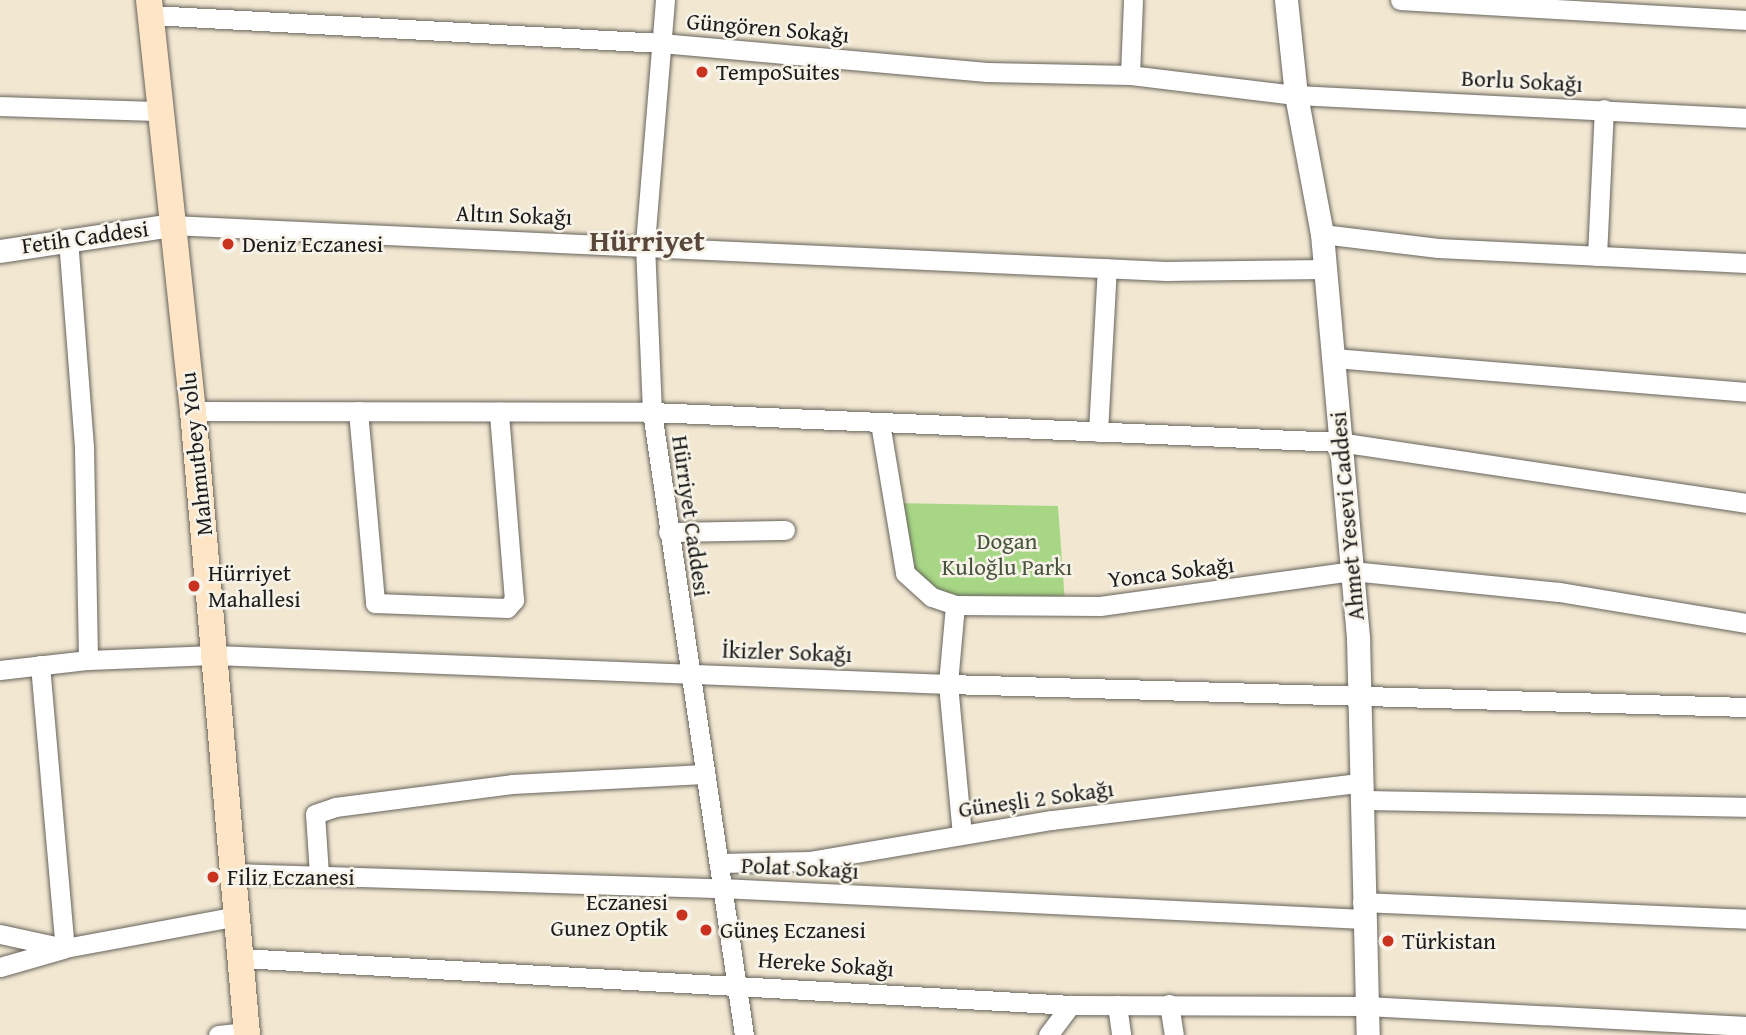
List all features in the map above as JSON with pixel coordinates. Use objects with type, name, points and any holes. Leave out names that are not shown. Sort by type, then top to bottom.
[{"type":"main road","name":"Mahmutbey Yolu","points":[[150,7],[171,226],[193,411],[247,1033]]},
{"type":"street","name":"Hürriyet Caddesi","points":[[664,0],[645,245],[652,412],[688,672],[744,1035]]},
{"type":"street","points":[[1130,75],[1133,0]]},
{"type":"street","name":"Ahmet Yesevi Caddesi","points":[[1286,0],[1296,95],[1322,234],[1352,571],[1359,695],[1368,1035]]},
{"type":"street","points":[[1400,0],[1746,20]]},
{"type":"street","name":"Güngören Sokağı","points":[[150,7],[661,43],[987,72],[1130,75],[1296,95]]},
{"type":"street","name":"Borlu Sokağı","points":[[1296,95],[1746,118]]},
{"type":"street","points":[[0,106],[162,111]]},
{"type":"street","points":[[1597,256],[1604,109]]},
{"type":"street","name":"Altın Sokağı","points":[[171,226],[645,245],[1107,268],[1325,269]]},
{"type":"street","name":"Fetih Caddesi","points":[[5,248],[171,226]]},
{"type":"street","points":[[1322,234],[1438,248],[1746,263]]},
{"type":"street","points":[[68,239],[84,449],[88,660]]},
{"type":"street","points":[[1098,432],[1107,268]]},
{"type":"street","points":[[1334,358],[1746,392]]},
{"type":"street","points":[[193,411],[652,412],[1339,442],[1746,503]]},
{"type":"street","points":[[358,411],[375,603],[507,608],[514,600],[499,412]]},
{"type":"street","name":"Yonca Sokağı","points":[[880,422],[905,573],[932,597],[955,605],[1100,606],[1352,571],[1559,592],[1746,623]]},
{"type":"street","points":[[668,531],[785,530]]},
{"type":"street","points":[[955,605],[948,684],[962,834]]},
{"type":"street","name":"İkizler Sokağı","points":[[0,670],[88,660],[215,655],[948,684],[1746,707]]},
{"type":"street","points":[[40,665],[65,948]]},
{"type":"street","points":[[319,874],[315,814],[335,807],[512,784],[704,774]]},
{"type":"street","name":"Güneşli 2 Sokağı","points":[[719,863],[809,860],[962,834],[1360,791],[1746,807]]},
{"type":"street","name":"Polat Sokağı","points":[[233,873],[1363,910],[1746,919]]},
{"type":"street","points":[[0,967],[65,948],[237,916]]},
{"type":"street","points":[[0,934],[65,948]]},
{"type":"street","name":"Hereke Sokağı","points":[[241,958],[737,983],[1071,1005],[1366,1006],[1746,1027]]},
{"type":"street","points":[[1169,1004],[1174,1035]]},
{"type":"street","points":[[1048,1035],[1071,1005]]},
{"type":"street","points":[[1116,1005],[1121,1035]]},
{"type":"street","points":[[218,1035],[247,1033]]},
{"type":"green space","name":"Dogan Kuloğlu Parkı","points":[[894,503],[1058,506],[1065,603],[955,603],[906,570]]},
{"type":"place","name":"TempoSuites","points":[[702,72]]},
{"type":"place","name":"Deniz Eczanesi","points":[[228,244]]},
{"type":"place","name":"Hürriyet Mahallesi","points":[[194,586]]},
{"type":"place","name":"Filiz Eczanesi","points":[[213,877]]},
{"type":"place","name":"Eczanesi Gunez Optik","points":[[682,915]]},
{"type":"place","name":"Güneş Eczanesi","points":[[706,930]]},
{"type":"place","name":"Türkistan","points":[[1388,941]]},
{"type":"district","name":"Hürriyet","points":[[647,240]]}]
